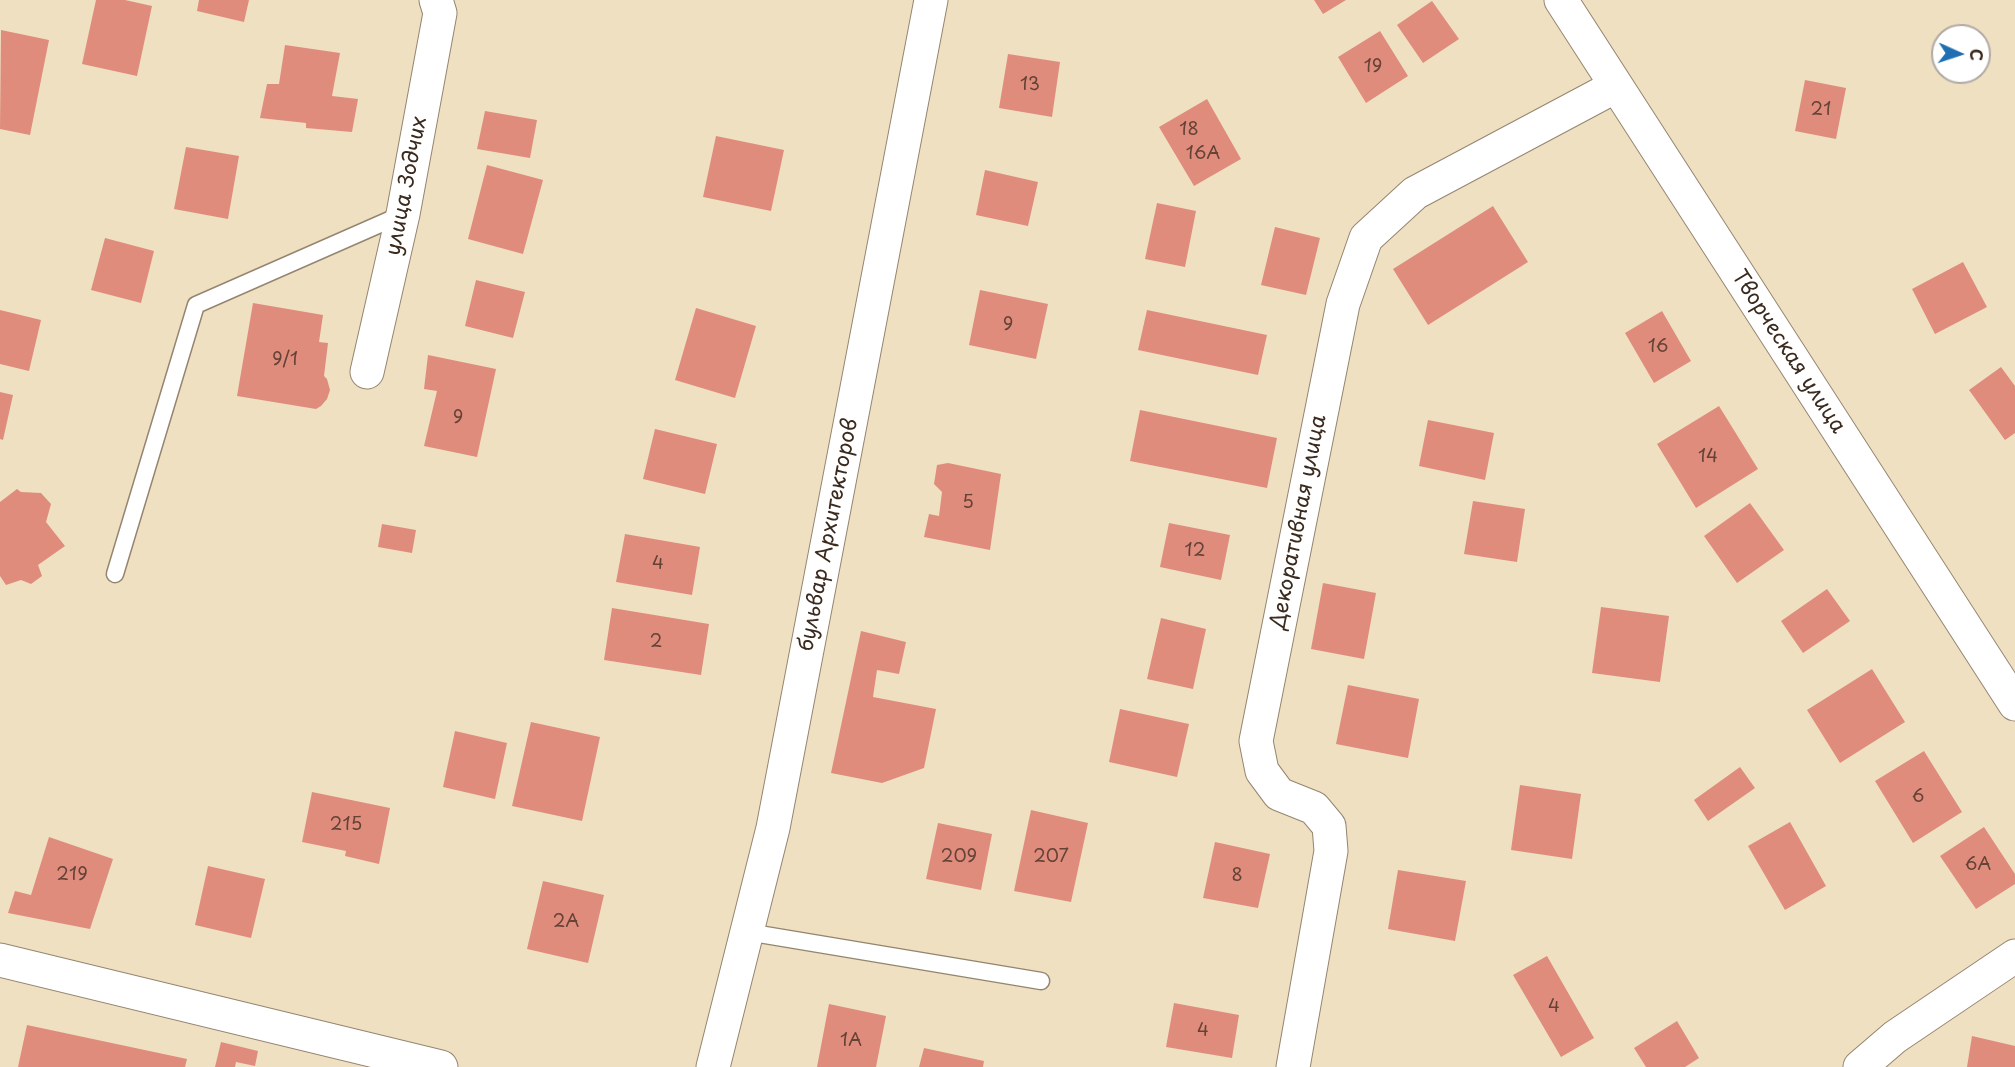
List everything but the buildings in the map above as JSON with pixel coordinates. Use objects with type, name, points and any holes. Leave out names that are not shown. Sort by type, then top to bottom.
[{"type":"street","name":"улица Зодчих","points":[[367,372],[403,214],[440,13],[436,0]]},
{"type":"street","name":"бульвар Архитекторов","points":[[713,1067],[773,828],[931,0]]},
{"type":"street","name":"Творческая улица","points":[[1561,0],[2015,704]]},
{"type":"street","name":"Декоративная улица","points":[[1293,1067],[1331,851],[1329,826],[1314,808],[1279,794],[1262,771],[1256,741],[1343,304],[1366,238],[1416,193],[1616,86]]},
{"type":"street","points":[[1860,1067],[1895,1037],[2015,956]]},
{"type":"street","points":[[0,960],[441,1067]]},
{"type":"lane","points":[[115,574],[196,305],[403,214]]},
{"type":"lane","points":[[747,932],[1041,981]]}]
